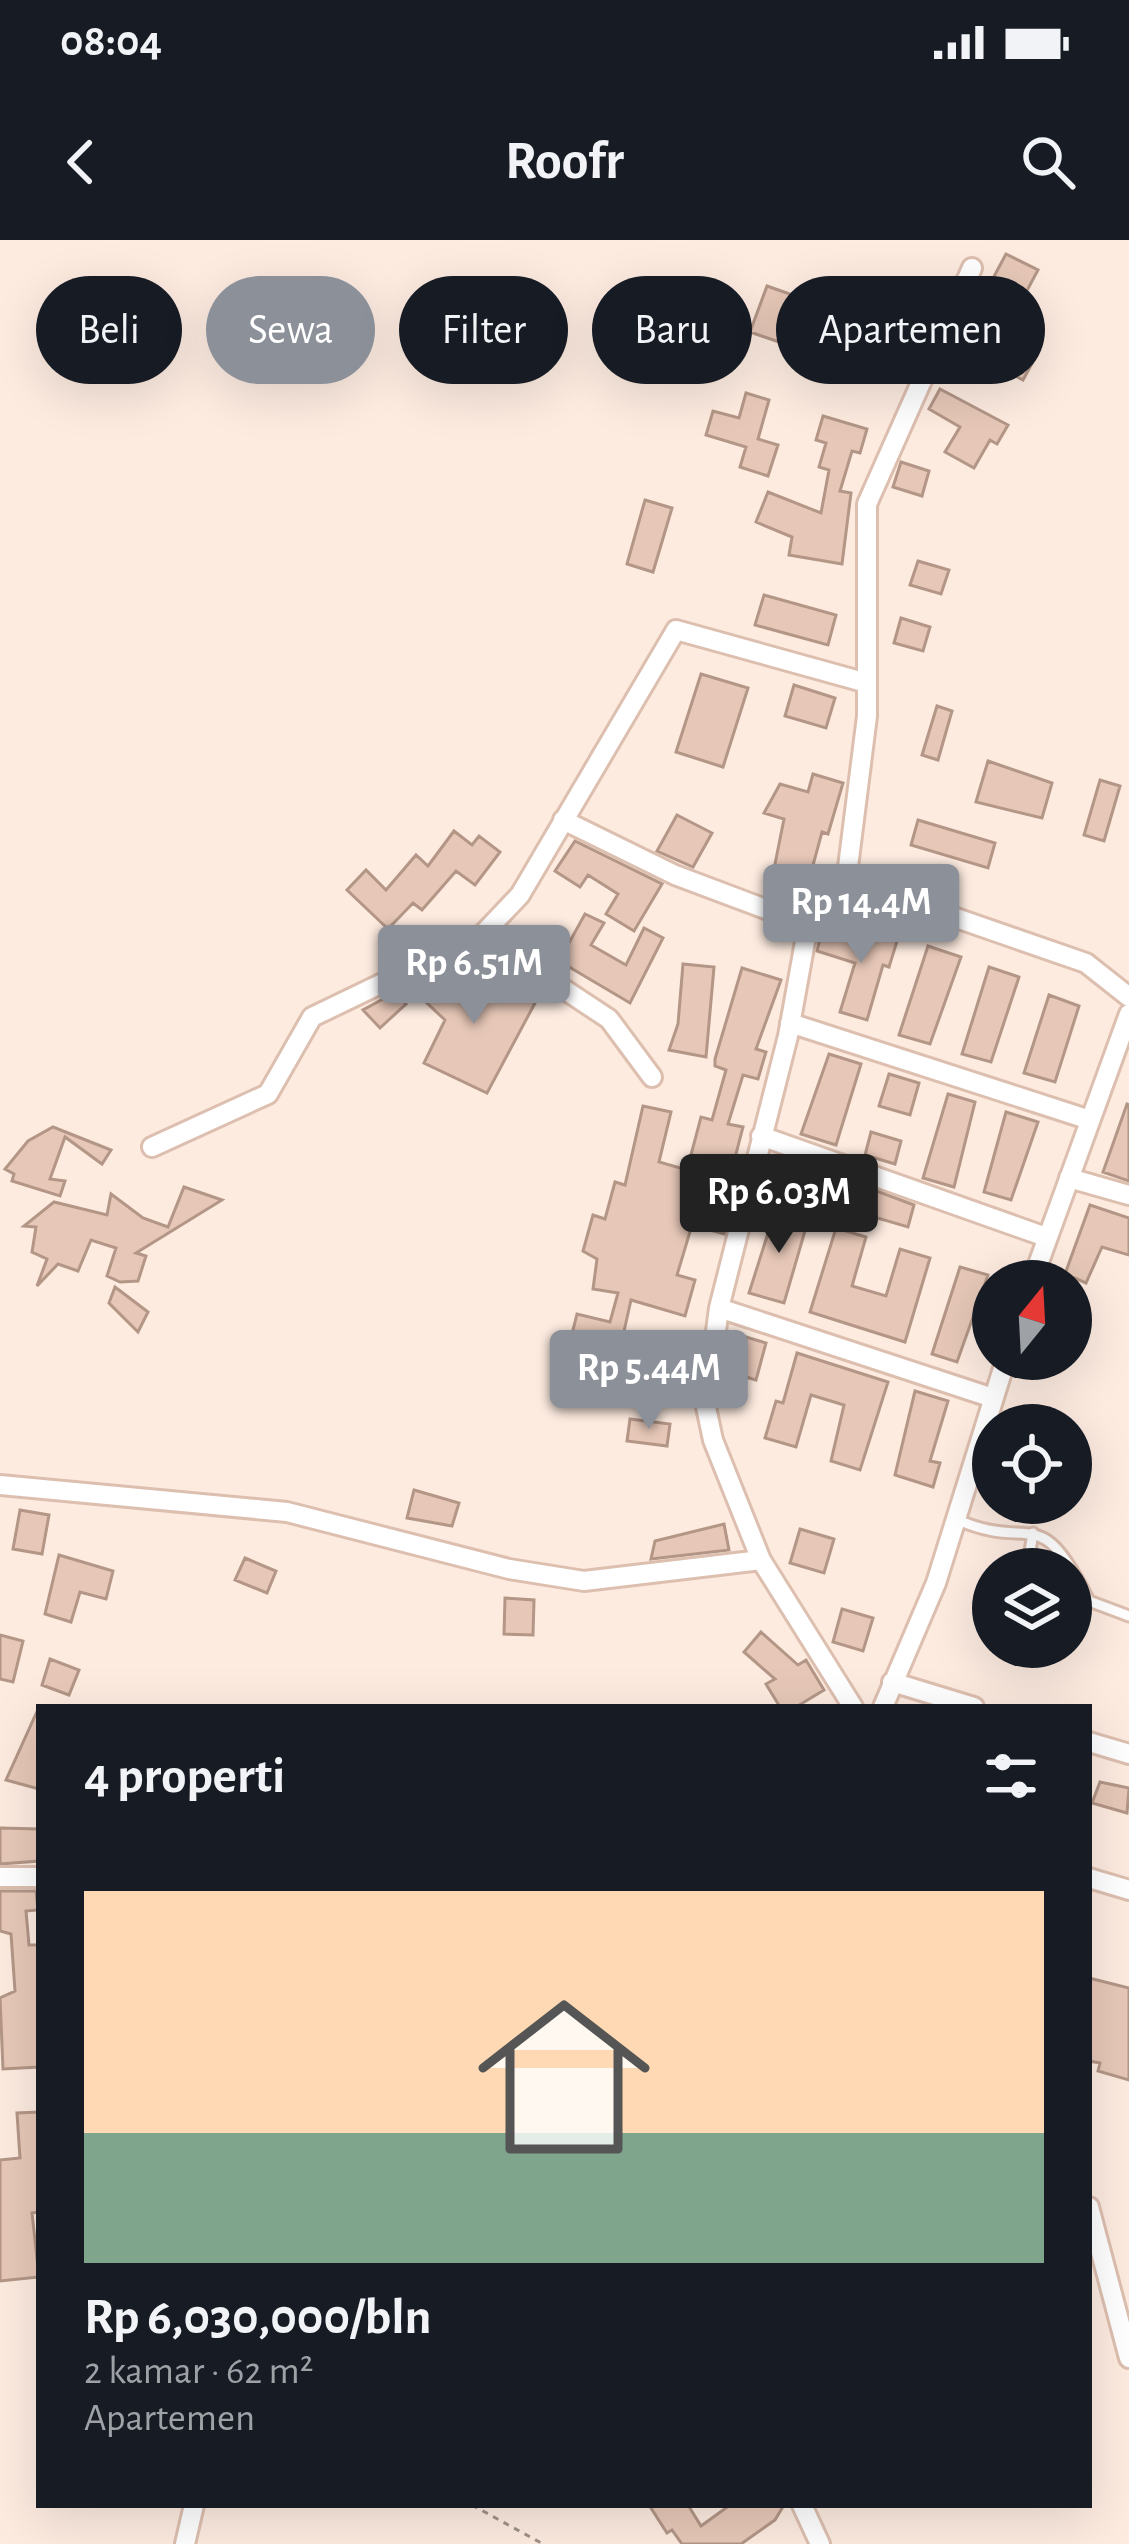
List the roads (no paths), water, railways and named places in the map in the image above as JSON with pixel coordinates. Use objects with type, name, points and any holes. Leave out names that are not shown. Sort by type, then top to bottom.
[{"type":"street","points":[[851,1704],[761,1560],[713,1440],[706,1407],[719,1308],[790,1023],[808,925],[818,902],[847,875],[864,755],[867,504],[972,268]]},
{"type":"street","points":[[152,1147],[268,1094],[312,1017],[482,934],[509,912],[676,629],[867,683]]},
{"type":"street","points":[[563,820],[675,875],[808,925]]},
{"type":"street","points":[[847,875],[864,886],[1086,963],[1129,997]]},
{"type":"street","points":[[482,934],[609,1019],[652,1077]]},
{"type":"street","points":[[1039,1260],[1090,1120],[1121,1055],[1129,1014]]},
{"type":"street","points":[[790,1023],[1090,1120]]},
{"type":"street","points":[[761,1136],[1046,1237]]},
{"type":"street","points":[[1069,1178],[1129,1195]]},
{"type":"street","points":[[719,1308],[993,1398]]},
{"type":"street","points":[[884,1704],[936,1583],[999,1380]]},
{"type":"street","points":[[0,1485],[287,1512],[509,1569],[584,1581],[761,1560]]},
{"type":"street","points":[[892,1682],[964,1704]]},
{"type":"street","points":[[1092,1743],[1129,1754]]},
{"type":"street","points":[[0,1877],[36,1877]]},
{"type":"street","points":[[1092,1879],[1129,1890]]},
{"type":"street","points":[[1092,2218],[1129,2359]]},
{"type":"street","points":[[185,2544],[193,2508]]},
{"type":"street","points":[[803,2508],[820,2544]]},
{"type":"lane","points":[[956,1519],[1033,1533],[1060,1548]]},
{"type":"lane","points":[[1030,1548],[1033,1533]]},
{"type":"lane","points":[[1092,1602],[1129,1616]]}]
